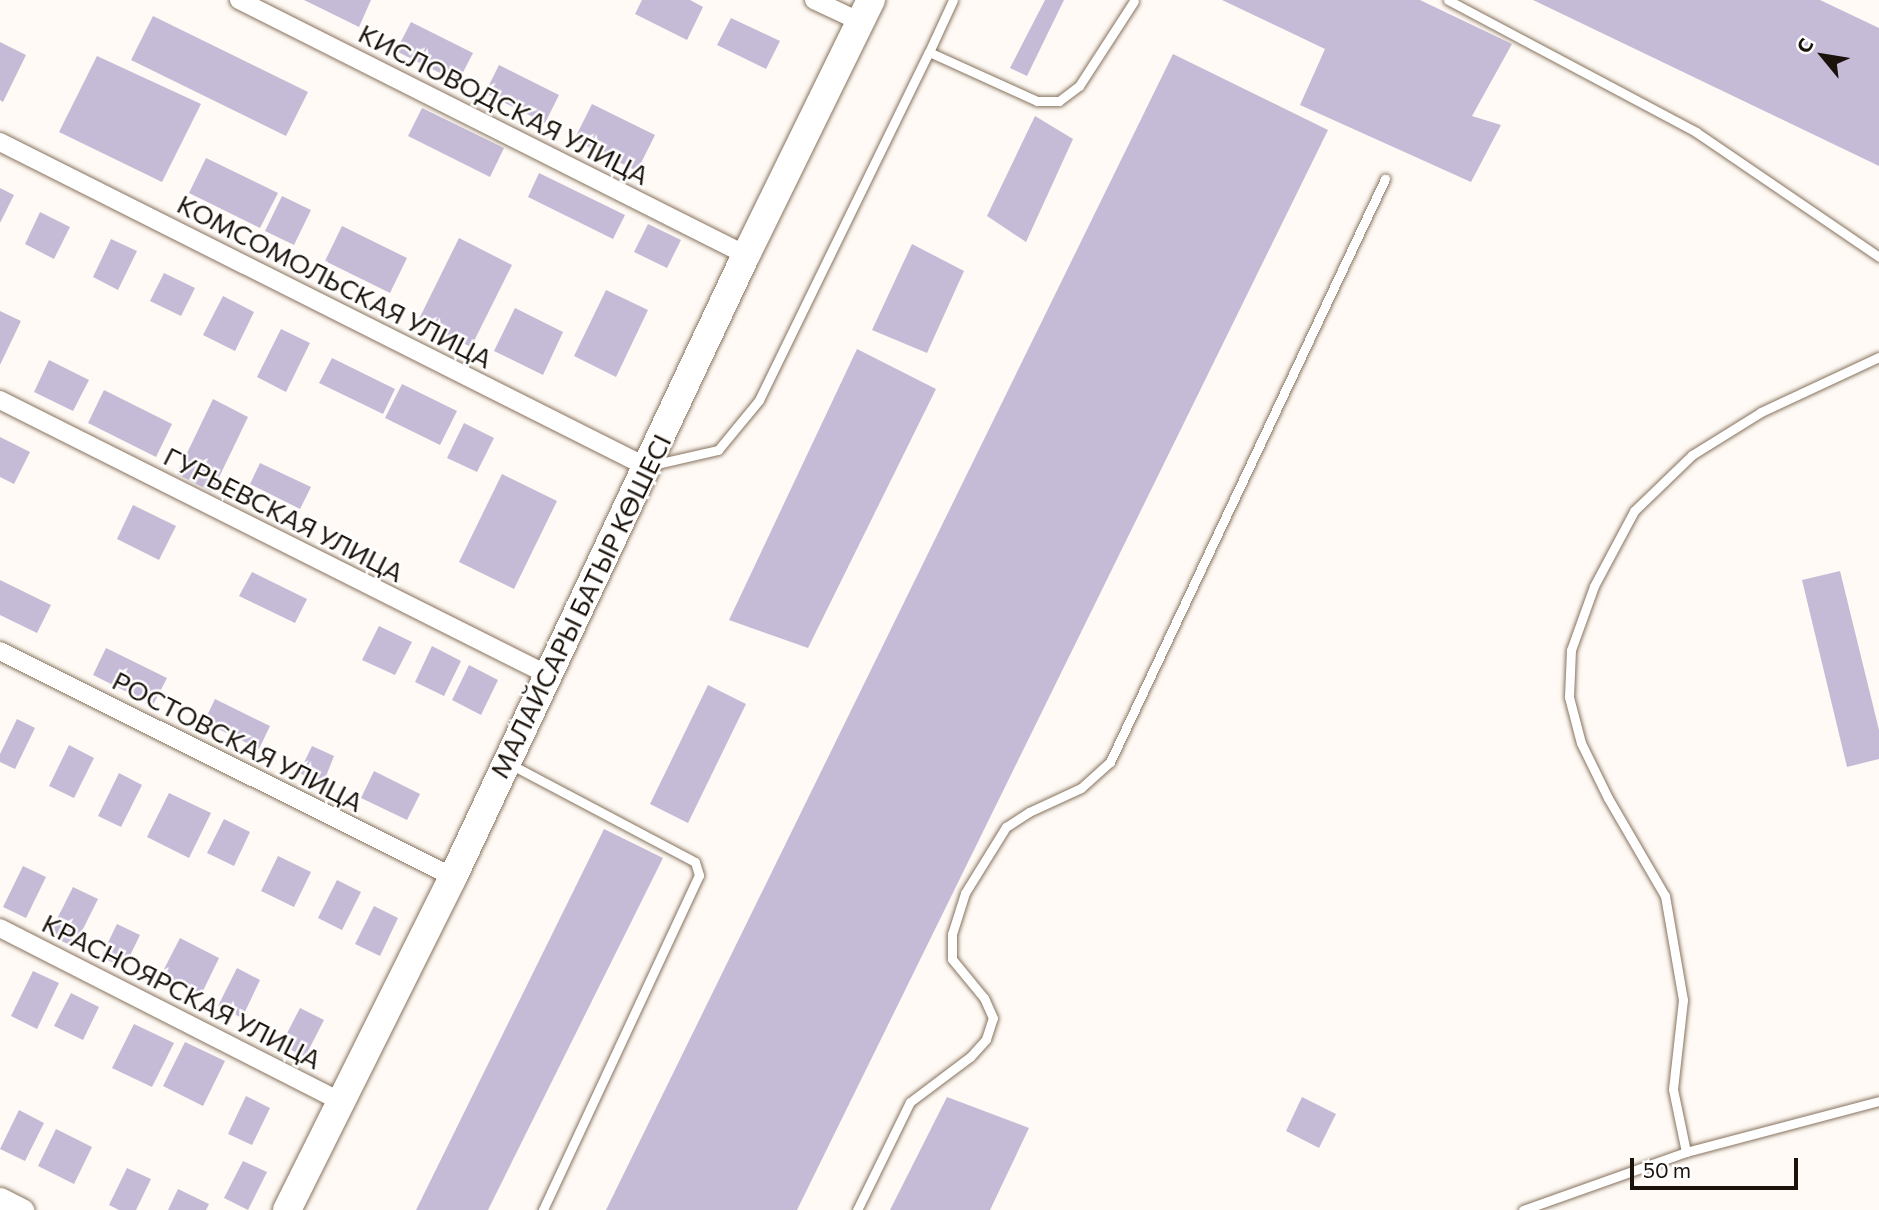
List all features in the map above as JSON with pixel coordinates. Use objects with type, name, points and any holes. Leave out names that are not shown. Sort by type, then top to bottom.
[{"type":"main road","name":"МАЛАЙСАРЫ БАТЫР КӨШЕСІ","points":[[287,1210],[453,877],[546,674],[866,11]]},
{"type":"street","name":"КИСЛОВОДСКАЯ УЛИЦА","points":[[239,0],[746,255]]},
{"type":"street","points":[[814,0],[866,11]]},
{"type":"street","name":"КОМСОМОЛЬСКАЯ УЛИЦА","points":[[0,142],[647,467]]},
{"type":"street","name":"ГУРЬЕВСКАЯ УЛИЦА","points":[[0,400],[546,674]]},
{"type":"street","name":"РОСТОВСКАЯ УЛИЦА","points":[[0,651],[453,877]]},
{"type":"street","name":"КРАСНОЯРСКАЯ УЛИЦА","points":[[0,928],[340,1101]]},
{"type":"street","points":[[0,1199],[22,1210]]},
{"type":"lane","points":[[647,467],[718,450],[759,400],[953,0]]},
{"type":"lane","points":[[1448,0],[1696,132],[1879,257]]},
{"type":"lane","points":[[929,51],[1037,101],[1059,101],[1079,86],[1134,1]]},
{"type":"lane","points":[[857,1210],[910,1102],[970,1057],[986,1039],[993,1018],[984,998],[952,959],[952,934],[965,893],[1006,827],[1030,812],[1082,788],[1110,762],[1385,179]]},
{"type":"lane","points":[[1686,1152],[1673,1089],[1683,1000],[1665,896],[1608,798],[1581,743],[1569,697],[1572,650],[1594,586],[1634,511],[1692,455],[1761,412],[1879,357]]},
{"type":"lane","points":[[506,761],[695,862],[699,875],[543,1210]]},
{"type":"lane","points":[[1523,1210],[1686,1152],[1879,1101]]},
{"type":"building","points":[[304,0],[371,0],[359,27]]},
{"type":"building","points":[[642,0],[690,0],[703,7],[687,40],[635,14]]},
{"type":"building","points":[[1045,0],[1064,0],[1027,76],[1010,68]]},
{"type":"building","points":[[1222,0],[1420,0],[1512,44],[1472,116],[1501,125],[1471,182],[1300,105],[1325,49]]},
{"type":"building","points":[[1533,0],[1820,0],[1879,28],[1879,166]]},
{"type":"building","points":[[153,16],[308,92],[286,136],[131,60]]},
{"type":"building","points":[[731,18],[780,41],[766,69],[717,45]]},
{"type":"building","points":[[411,22],[473,53],[458,82],[396,51]]},
{"type":"building","points":[[0,42],[26,55],[3,102],[0,100]]},
{"type":"building","points":[[1173,54],[1328,130],[797,1210],[606,1210]]},
{"type":"building","points":[[97,56],[201,104],[162,182],[59,132]]},
{"type":"building","points":[[499,65],[559,95],[545,123],[485,93]]},
{"type":"building","points":[[592,104],[655,135],[637,171],[574,140]]},
{"type":"building","points":[[422,108],[504,148],[490,177],[408,136]]},
{"type":"building","points":[[1035,116],[1073,139],[1026,242],[987,216]]},
{"type":"building","points":[[206,158],[278,193],[260,228],[189,193]]},
{"type":"building","points":[[539,173],[625,215],[613,239],[528,197]]},
{"type":"building","points":[[0,188],[14,195],[0,223]]},
{"type":"building","points":[[282,196],[311,210],[294,245],[265,231]]},
{"type":"building","points":[[40,212],[70,227],[54,259],[25,244]]},
{"type":"building","points":[[648,224],[681,240],[667,268],[634,252]]},
{"type":"building","points":[[342,226],[407,258],[390,293],[325,261]]},
{"type":"building","points":[[459,238],[512,265],[471,347],[418,321]]},
{"type":"building","points":[[111,239],[137,251],[118,290],[93,277]]},
{"type":"building","points":[[912,244],[964,271],[927,353],[872,330]]},
{"type":"building","points":[[164,273],[195,288],[181,316],[150,301]]},
{"type":"building","points":[[606,290],[648,310],[616,377],[574,356]]},
{"type":"building","points":[[223,296],[254,312],[235,351],[203,335]]},
{"type":"building","points":[[515,308],[563,332],[543,375],[494,351]]},
{"type":"building","points":[[0,311],[21,321],[0,365]]},
{"type":"building","points":[[281,329],[310,343],[286,392],[257,377]]},
{"type":"building","points":[[857,349],[936,389],[808,648],[729,620]]},
{"type":"building","points":[[332,358],[395,389],[383,414],[319,383]]},
{"type":"building","points":[[49,360],[89,380],[73,411],[34,392]]},
{"type":"building","points":[[402,384],[457,411],[440,445],[385,418]]},
{"type":"building","points":[[104,390],[172,424],[156,457],[88,423]]},
{"type":"building","points":[[213,399],[248,417],[212,492],[177,474]]},
{"type":"building","points":[[464,423],[494,438],[477,472],[447,458]]},
{"type":"building","points":[[0,437],[30,452],[14,484],[0,477]]},
{"type":"building","points":[[260,463],[311,487],[300,509],[250,484]]},
{"type":"building","points":[[502,474],[557,501],[514,589],[459,562]]},
{"type":"building","points":[[133,505],[176,526],[159,560],[117,539]]},
{"type":"building","points":[[1840,571],[1879,730],[1879,759],[1847,767],[1802,580]]},
{"type":"building","points":[[252,572],[307,599],[295,623],[239,596]]},
{"type":"building","points":[[0,580],[51,605],[37,633],[0,615]]},
{"type":"building","points":[[379,626],[412,642],[395,675],[362,660]]},
{"type":"building","points":[[432,646],[461,661],[444,696],[415,682]]},
{"type":"building","points":[[106,648],[167,678],[153,705],[93,675]]},
{"type":"building","points":[[469,665],[498,680],[481,715],[452,700]]},
{"type":"building","points":[[708,685],[746,704],[688,823],[650,804]]},
{"type":"building","points":[[215,699],[270,726],[259,749],[204,722]]},
{"type":"building","points":[[17,719],[35,728],[15,769],[0,762],[0,754]]},
{"type":"building","points":[[69,745],[94,758],[74,798],[49,786]]},
{"type":"building","points":[[312,746],[334,756],[323,784],[299,773]]},
{"type":"building","points":[[374,771],[420,794],[407,820],[361,798]]},
{"type":"building","points":[[119,773],[142,785],[121,827],[98,816]]},
{"type":"building","points":[[169,793],[211,813],[189,858],[147,837]]},
{"type":"building","points":[[224,819],[250,832],[234,866],[207,853]]},
{"type":"building","points":[[604,829],[663,858],[488,1210],[416,1210]]},
{"type":"building","points":[[278,856],[311,872],[294,907],[261,891]]},
{"type":"building","points":[[23,866],[46,877],[26,918],[3,907]]},
{"type":"building","points":[[337,880],[361,892],[342,930],[318,918]]},
{"type":"building","points":[[73,887],[98,899],[74,947],[49,935]]},
{"type":"building","points":[[374,906],[398,918],[380,956],[355,944]]},
{"type":"building","points":[[117,924],[140,935],[124,968],[101,957]]},
{"type":"building","points":[[180,938],[219,958],[201,995],[161,975]]},
{"type":"building","points":[[237,968],[260,980],[242,1018],[218,1006]]},
{"type":"building","points":[[33,971],[59,983],[37,1029],[11,1016]]},
{"type":"building","points":[[71,993],[99,1007],[83,1040],[54,1026]]},
{"type":"building","points":[[300,1008],[324,1020],[305,1057],[281,1045]]},
{"type":"building","points":[[134,1024],[174,1043],[152,1087],[112,1068]]},
{"type":"building","points":[[185,1042],[225,1061],[203,1106],[163,1086]]},
{"type":"building","points":[[246,1096],[270,1108],[252,1145],[228,1134]]},
{"type":"building","points":[[947,1097],[1029,1128],[990,1210],[890,1210]]},
{"type":"building","points":[[1302,1097],[1336,1114],[1319,1148],[1286,1131]]},
{"type":"building","points":[[19,1110],[44,1123],[25,1161],[0,1149]]},
{"type":"building","points":[[56,1129],[92,1147],[74,1184],[38,1166]]},
{"type":"building","points":[[243,1161],[267,1172],[248,1210],[224,1198]]},
{"type":"building","points":[[127,1168],[151,1179],[136,1210],[119,1210],[109,1205]]},
{"type":"building","points":[[178,1189],[209,1204],[206,1210],[168,1210]]}]
